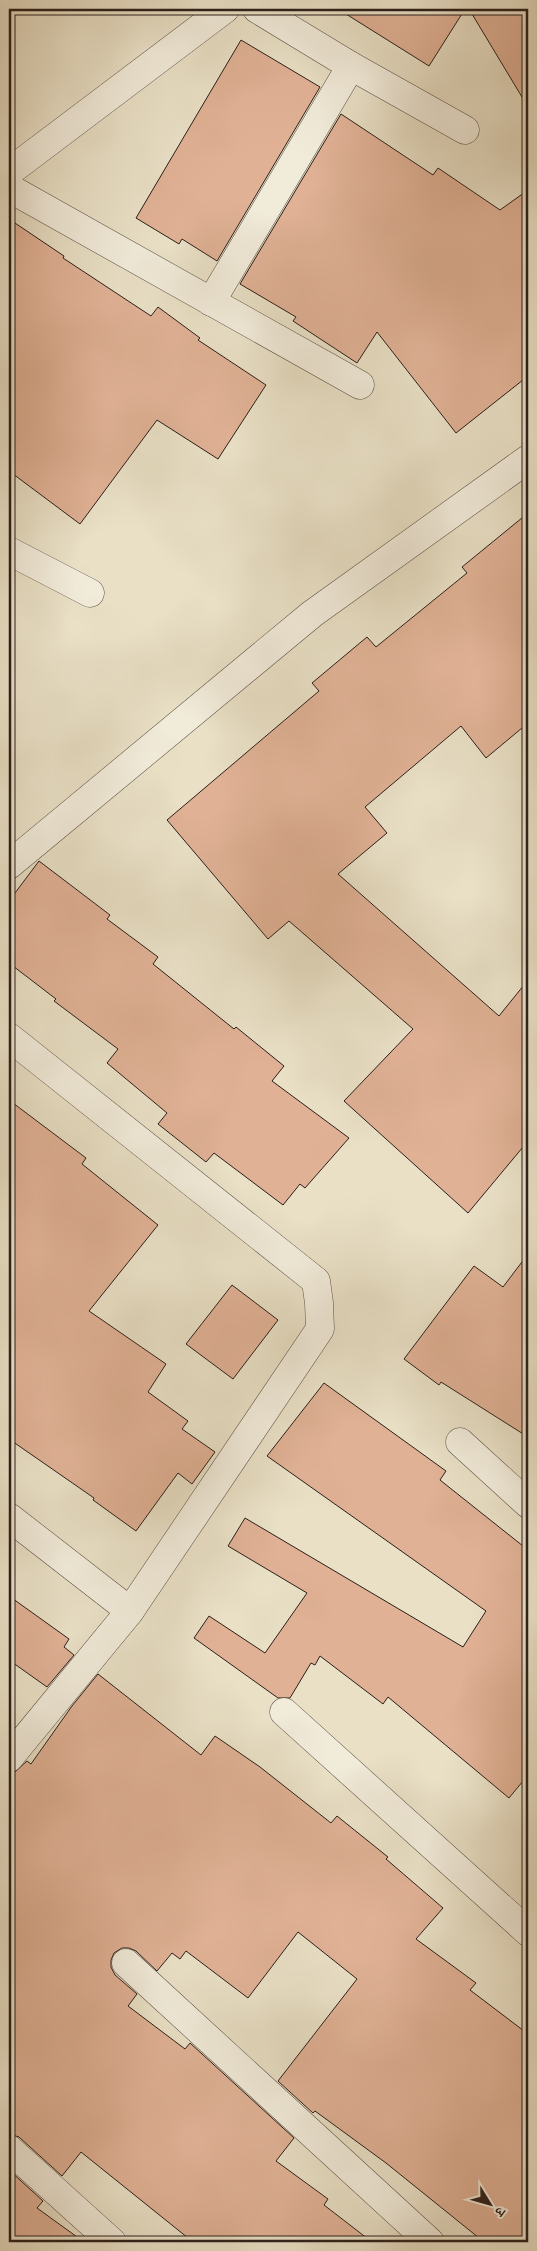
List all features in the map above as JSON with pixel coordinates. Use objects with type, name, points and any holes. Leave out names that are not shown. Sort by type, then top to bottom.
[{"type":"street","points":[[9,172],[225,9]]},
{"type":"street","points":[[257,9],[351,66],[465,130]]},
{"type":"street","points":[[211,302],[351,66]]},
{"type":"street","points":[[9,188],[360,385]]},
{"type":"street","points":[[9,865],[312,614],[528,459]]},
{"type":"street","points":[[9,551],[90,593]]},
{"type":"street","points":[[9,1037],[316,1281],[320,1329],[130,1612],[9,1758]]},
{"type":"street","points":[[460,1442],[528,1504]]},
{"type":"street","points":[[9,1517],[130,1612]]},
{"type":"street","points":[[284,1712],[528,1932]]},
{"type":"street","points":[[126,1963],[430,2242]]},
{"type":"street","points":[[9,2149],[112,2242]]},
{"type":"building","points":[[338,9],[465,9],[429,66]]},
{"type":"building","points":[[469,9],[528,9],[528,107]]},
{"type":"building","points":[[241,40],[320,87],[217,261],[182,239],[179,244],[136,218]]},
{"type":"building","points":[[341,114],[433,175],[438,168],[500,210],[528,190],[528,376],[456,433],[377,332],[357,363],[293,321],[296,317],[240,284]]},
{"type":"building","points":[[9,219],[64,256],[63,258],[151,316],[158,307],[200,338],[198,340],[266,385],[218,459],[157,420],[80,524],[9,471]]},
{"type":"building","points":[[528,513],[528,723],[486,758],[461,726],[365,807],[387,833],[338,874],[499,1016],[528,980],[528,1141],[468,1213],[344,1101],[413,1029],[289,921],[268,939],[167,820],[319,691],[312,683],[367,637],[376,647],[467,573],[462,567]]},
{"type":"building","points":[[39,861],[110,915],[107,919],[158,957],[153,964],[234,1029],[236,1027],[284,1066],[272,1081],[349,1138],[305,1188],[300,1184],[283,1205],[214,1153],[206,1162],[158,1124],[167,1113],[107,1063],[118,1049],[54,1001],[56,999],[9,963],[9,901]]},
{"type":"building","points":[[9,1100],[86,1158],[82,1164],[158,1225],[89,1311],[166,1364],[148,1392],[188,1421],[182,1429],[215,1452],[192,1484],[178,1473],[136,1531],[93,1500],[94,1498],[9,1439]]},
{"type":"building","points":[[528,1254],[528,1437],[441,1382],[439,1385],[404,1359],[474,1266],[503,1287]]},
{"type":"building","points":[[232,1285],[278,1320],[233,1379],[186,1344]]},
{"type":"building","points":[[324,1383],[446,1471],[440,1480],[528,1550],[528,1775],[509,1798],[388,1697],[383,1704],[320,1656],[315,1665],[311,1663],[290,1698],[278,1698],[194,1638],[209,1616],[265,1653],[307,1593],[228,1546],[245,1518],[463,1647],[486,1611],[267,1456]]},
{"type":"building","points":[[9,1596],[69,1639],[64,1647],[74,1655],[47,1687],[9,1660]]},
{"type":"building","points":[[98,1674],[201,1755],[215,1736],[260,1767],[331,1823],[337,1816],[388,1857],[386,1859],[443,1908],[416,1939],[476,1983],[470,1990],[528,2034],[528,2242],[484,2242],[386,2163],[315,2111],[313,2113],[278,2081],[357,1979],[298,1932],[248,1998],[186,1951],[180,1959],[172,1953],[157,1971],[136,1951],[122,1948],[114,1953],[111,1967],[115,1975],[137,1994],[128,2006],[185,2049],[190,2043],[294,2138],[276,2161],[328,2199],[324,2205],[372,2242],[193,2242],[81,2152],[62,2176],[19,2137],[9,2134],[9,1773],[15,1772],[27,1761],[31,1764],[72,1706]]},
{"type":"building","points":[[9,2170],[43,2201],[37,2208],[84,2242],[9,2242]]}]
